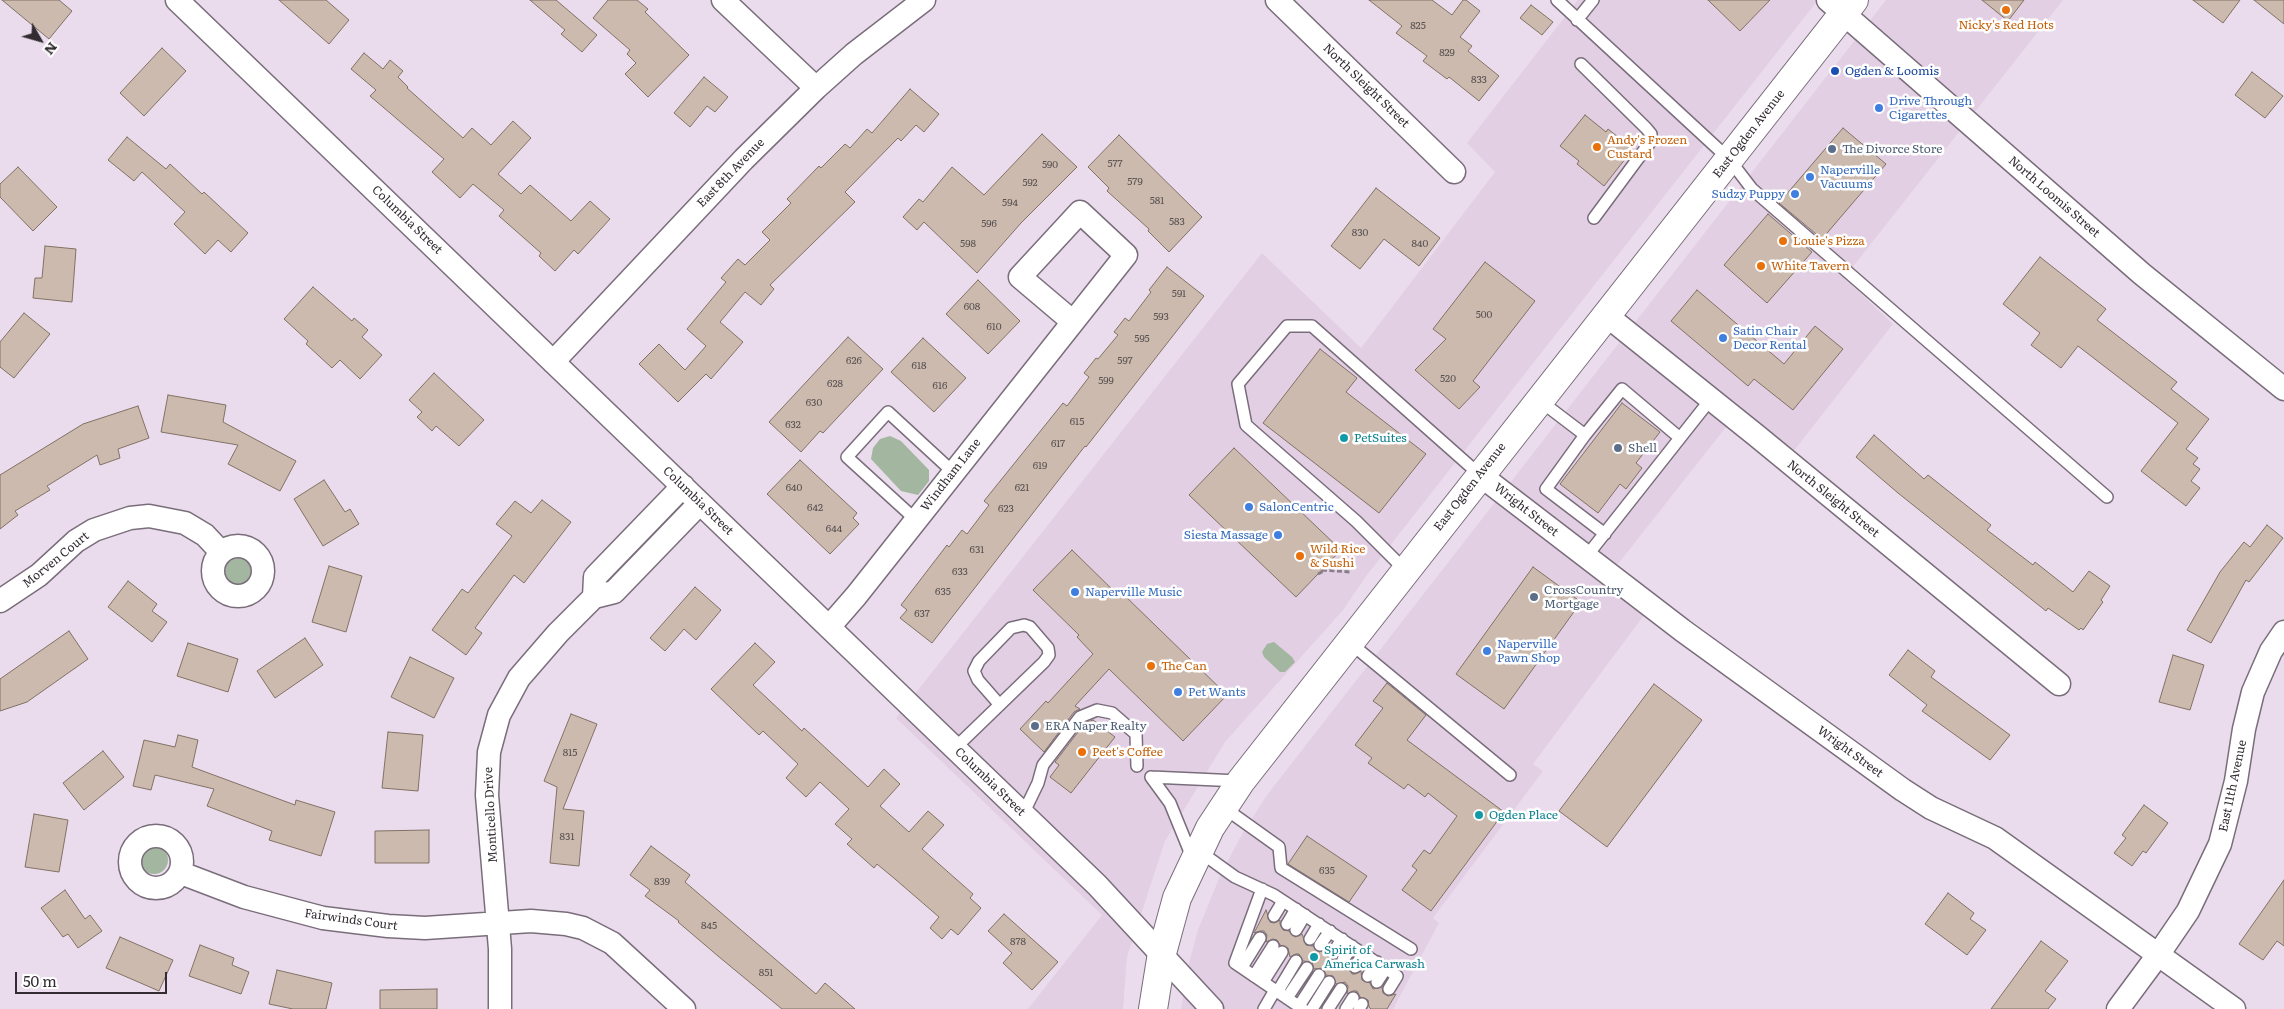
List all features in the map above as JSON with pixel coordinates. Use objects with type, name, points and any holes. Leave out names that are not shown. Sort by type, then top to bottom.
[{"type":"main road","name":"East Ogden Avenue","points":[[1153,1009],[1162,953],[1177,898],[1196,856],[1223,808],[1241,781],[1729,159],[1842,5]]},
{"type":"street","name":"Columbia Street","points":[[177,0],[1097,885],[1212,1009]]},
{"type":"street","points":[[723,0],[816,88]]},
{"type":"street","name":"East 8th Avenue","points":[[553,362],[744,159],[816,88],[854,54],[924,0]]},
{"type":"street","name":"North Sleight Street","points":[[1277,0],[1454,172]]},
{"type":"street","name":"North Loomis Street","points":[[1842,5],[2142,274],[2284,389]]},
{"type":"street","name":"Windham Lane","points":[[829,627],[1126,255],[1080,212],[1020,277],[1072,321]]},
{"type":"street","name":"North Sleight Street","points":[[1606,315],[1757,436],[2059,684]]},
{"type":"street","name":"Wright Street","points":[[1480,475],[1682,630],[1903,790],[1931,808],[1994,838],[2234,1009]]},
{"type":"street","points":[[594,597],[595,577],[683,486]]},
{"type":"street","name":"Monticello Drive","points":[[500,1009],[502,977],[488,796],[489,752],[499,715],[519,678],[547,645],[594,597],[614,592],[700,503]]},
{"type":"street","name":"Morven Court","points":[[0,601],[33,579],[76,541],[94,530],[130,518],[149,516],[185,523],[205,535],[221,552]]},
{"type":"street","name":"East 11th Avenue","points":[[2118,1009],[2188,911],[2220,844],[2234,791],[2244,729],[2254,692],[2271,651],[2284,632]]},
{"type":"street","name":"Fairwinds Court","points":[[180,873],[244,897],[323,918],[388,926],[425,928],[531,920],[583,928],[598,935],[624,953],[684,1009]]},
{"type":"lane","points":[[1557,0],[1729,159],[1752,189],[2107,496]]},
{"type":"lane","points":[[1577,20],[1593,0]]},
{"type":"lane","points":[[1581,64],[1646,128],[1650,134],[1651,142],[1594,218]]},
{"type":"lane","points":[[1405,570],[1356,522],[1246,426],[1238,384],[1287,326],[1312,326],[1410,415],[1480,475]]},
{"type":"lane","points":[[1605,534],[1546,489],[1585,435],[1622,389],[1680,438]]},
{"type":"lane","points":[[1539,400],[1585,435]]},
{"type":"lane","points":[[1586,557],[1710,400]]},
{"type":"lane","points":[[915,519],[847,457],[888,412],[953,472]]},
{"type":"lane","points":[[954,749],[1044,662],[1048,655],[1048,648],[1030,627],[1024,625],[1011,628],[980,661],[974,671],[978,680],[999,704]]},
{"type":"lane","points":[[1349,642],[1510,775]]},
{"type":"lane","points":[[1023,814],[1038,783],[1043,765],[1080,718],[1097,710],[1112,713],[1136,734],[1137,766]]},
{"type":"lane","points":[[1241,781],[1151,777],[1170,803],[1196,856],[1283,901],[1397,976],[1389,989]]},
{"type":"lane","points":[[1223,808],[1279,846],[1281,868],[1411,949]]},
{"type":"lane","points":[[1262,889],[1235,963],[1301,1008],[1319,976]]},
{"type":"lane","points":[[1274,916],[1283,901]]},
{"type":"lane","points":[[1291,927],[1301,912]]},
{"type":"lane","points":[[1310,939],[1319,924]]},
{"type":"lane","points":[[1320,945],[1330,931]]},
{"type":"lane","points":[[1242,967],[1260,938]]},
{"type":"lane","points":[[1333,953],[1342,939]]},
{"type":"lane","points":[[1343,960],[1352,946]]},
{"type":"lane","points":[[1259,979],[1278,949]]},
{"type":"lane","points":[[1355,967],[1363,954]]},
{"type":"lane","points":[[1280,993],[1296,961]]},
{"type":"lane","points":[[1372,979],[1381,965]]},
{"type":"lane","points":[[1264,1009],[1306,968]]},
{"type":"lane","points":[[1312,1009],[1329,982]]},
{"type":"lane","points":[[1328,1009],[1341,989]]},
{"type":"lane","points":[[1346,1009],[1358,1003]]},
{"type":"path","points":[[1318,574],[1323,570],[1351,572]]},
{"type":"shaded area","points":[[1578,0],[1818,0],[1367,575],[1343,610],[1225,742],[1165,841],[1127,957],[1123,1009],[1028,1009],[1102,915],[896,718],[1262,253],[1361,348],[1495,172],[1467,143]]},
{"type":"shaded area","points":[[1886,0],[2063,0],[1844,278],[1893,324],[1789,457],[1741,408],[1607,578],[1648,610],[1533,764],[1543,771],[1433,918],[1439,923],[1393,1009],[1181,1009],[1189,963],[1198,930],[1220,876],[1242,834],[1267,795]]},
{"type":"green space","points":[[890,436],[901,441],[929,470],[929,481],[918,495],[901,491],[871,459],[873,448],[880,439]]},
{"type":"green space","points":[[662,523],[664,526],[604,590],[600,585]]},
{"type":"green space","points":[[239,558],[249,562],[253,572],[249,582],[239,586],[229,582],[225,572],[229,562]]},
{"type":"green space","points":[[1274,642],[1292,657],[1295,662],[1285,672],[1280,672],[1264,657],[1262,652],[1267,644]]},
{"type":"green space","points":[[154,846],[164,850],[168,860],[164,870],[154,874],[144,870],[140,860],[144,850]]},
{"type":"building","points":[[2,0],[59,0],[72,11],[49,39]]},
{"type":"building","points":[[279,0],[326,0],[349,20],[329,44]]},
{"type":"building","points":[[530,0],[556,0],[597,35],[582,52],[561,34],[565,30]]},
{"type":"building","points":[[608,0],[637,0],[648,9],[645,12],[689,55],[648,97],[625,74],[636,63],[627,54],[630,50],[593,18]]},
{"type":"building","points":[[1369,0],[1432,0],[1452,15],[1463,0],[1466,0],[1480,11],[1460,37],[1472,46],[1468,51],[1499,76],[1479,101],[1449,77],[1447,79],[1423,61],[1427,56],[1396,33],[1402,26]]},
{"type":"building","points":[[1708,0],[1770,0],[1740,31]]},
{"type":"building","name":"Nicky's Red Hots","points":[[1982,0],[2024,0],[2008,21]]},
{"type":"building","points":[[2193,0],[2240,0],[2223,23]]},
{"type":"building","points":[[2254,0],[2284,0],[2284,24]]},
{"type":"building","points":[[1531,5],[1553,22],[1542,35],[1520,18]]},
{"type":"building","points":[[162,48],[186,71],[144,116],[120,93]]},
{"type":"building","points":[[364,53],[383,69],[390,60],[403,71],[398,77],[407,88],[463,138],[472,128],[491,145],[513,121],[531,138],[498,174],[521,194],[530,185],[571,221],[590,201],[610,219],[578,254],[574,250],[555,271],[539,256],[541,253],[499,216],[504,210],[473,184],[460,198],[432,172],[444,159],[370,96],[376,90],[351,69]]},
{"type":"building","points":[[2252,72],[2283,96],[2265,118],[2235,95]]},
{"type":"building","points":[[704,77],[728,97],[715,112],[707,106],[690,127],[674,113]]},
{"type":"building","points":[[910,89],[939,114],[924,132],[916,125],[901,141],[898,138],[845,192],[855,202],[770,285],[774,289],[761,305],[745,292],[720,322],[743,342],[711,379],[706,374],[678,402],[639,364],[659,344],[685,370],[706,346],[687,329],[726,282],[721,278],[738,259],[745,265],[770,240],[762,232],[791,203],[787,199],[819,166],[821,168],[845,144],[850,148],[867,129],[872,133]]},
{"type":"building","name":"Andy's Frozen Custard","points":[[1585,115],[1606,132],[1608,129],[1633,149],[1604,186],[1577,164],[1579,161],[1560,146]]},
{"type":"building","points":[[1843,128],[1886,164],[1822,239],[1779,203]]},
{"type":"building","points":[[1042,134],[1077,167],[1021,223],[977,273],[924,222],[917,230],[903,217],[919,199],[923,202],[952,167],[984,195]]},
{"type":"building","points":[[1119,135],[1202,217],[1169,252],[1148,231],[1149,229],[1107,191],[1109,188],[1088,167]]},
{"type":"building","points":[[127,137],[166,169],[170,164],[202,194],[204,192],[248,233],[231,252],[218,240],[205,254],[174,224],[185,212],[142,172],[134,181],[108,160]]},
{"type":"building","points":[[18,167],[57,207],[33,231],[0,197],[0,184]]},
{"type":"building","points":[[1376,188],[1440,238],[1419,266],[1384,239],[1360,269],[1331,246]]},
{"type":"building","name":"White Tavern","points":[[1768,214],[1812,252],[1767,303],[1724,265]]},
{"type":"building","points":[[45,246],[76,249],[72,302],[33,298],[35,278],[42,278]]},
{"type":"building","points":[[2040,257],[2106,309],[2097,320],[2177,382],[2171,389],[2209,419],[2186,449],[2198,458],[2193,464],[2200,469],[2191,481],[2200,488],[2186,506],[2141,471],[2178,423],[2078,346],[2061,368],[2031,345],[2040,333],[2003,304]]},
{"type":"building","points":[[1485,262],[1535,301],[1473,381],[1480,387],[1459,409],[1415,370],[1446,339],[1433,329]]},
{"type":"building","points":[[1167,267],[1204,296],[932,643],[900,618],[907,610],[901,605],[947,545],[949,547],[962,530],[967,534],[989,505],[984,501],[1063,403],[1067,406],[1089,377],[1084,373],[1118,335],[1114,332],[1125,318],[1129,321]]},
{"type":"building","points":[[978,280],[1020,321],[988,354],[946,314]]},
{"type":"building","points":[[313,287],[352,321],[354,318],[368,330],[362,337],[382,355],[360,379],[340,360],[332,368],[306,344],[308,341],[284,319]]},
{"type":"building","points":[[1697,290],[1784,364],[1815,326],[1843,349],[1793,410],[1754,379],[1748,386],[1671,321]]},
{"type":"building","points":[[24,313],[50,334],[14,378],[0,367],[0,342]]},
{"type":"building","points":[[848,337],[883,369],[823,433],[820,431],[801,452],[769,422]]},
{"type":"building","points":[[923,338],[966,378],[934,412],[891,372]]},
{"type":"building","name":"PetSuites","points":[[1320,349],[1357,378],[1346,392],[1426,454],[1379,513],[1263,423]]},
{"type":"building","points":[[434,373],[484,420],[459,446],[436,426],[432,431],[417,417],[422,412],[409,400]]},
{"type":"building","points":[[168,395],[226,405],[223,422],[296,461],[280,491],[228,464],[238,445],[161,432]]},
{"type":"building","name":"Shell","points":[[1622,403],[1660,432],[1636,463],[1642,468],[1626,489],[1620,484],[1598,513],[1560,484]]},
{"type":"building","points":[[138,406],[149,438],[118,449],[120,458],[100,465],[97,455],[47,486],[50,490],[15,511],[18,515],[0,529],[0,475],[83,424]]},
{"type":"building","points":[[1874,435],[1924,479],[1928,475],[1991,525],[1987,530],[2033,565],[2035,562],[2073,592],[2089,571],[2110,586],[2101,600],[2103,602],[2083,630],[2081,628],[2079,630],[2048,608],[2046,611],[1898,493],[1856,457]]},
{"type":"building","points":[[1234,448],[1341,550],[1296,597],[1189,495]]},
{"type":"building","points":[[800,460],[857,513],[853,518],[859,524],[830,554],[767,494]]},
{"type":"building","points":[[324,480],[345,512],[350,509],[359,524],[323,546],[294,499]]},
{"type":"building","points":[[542,500],[571,522],[524,583],[514,575],[475,628],[482,633],[466,655],[432,630],[462,589],[468,593],[512,536],[496,524],[515,501],[531,513]]},
{"type":"building","points":[[2267,525],[2283,538],[2249,582],[2246,580],[2211,643],[2187,630],[2220,572],[2244,542],[2250,547]]},
{"type":"building","points":[[1072,550],[1120,597],[1123,594],[1227,695],[1183,741],[1109,669],[1075,706],[1080,709],[1074,712],[1044,752],[1020,729],[1046,701],[1048,703],[1093,654],[1077,637],[1079,635],[1033,590]]},
{"type":"building","points":[[329,566],[362,576],[346,632],[312,622]]},
{"type":"building","points":[[1533,567],[1581,602],[1504,709],[1456,674]]},
{"type":"building","points":[[128,581],[157,604],[152,611],[167,622],[152,642],[108,607]]},
{"type":"building","points":[[695,587],[721,610],[696,640],[684,629],[665,651],[650,638]]},
{"type":"building","points":[[69,631],[88,659],[27,702],[0,711],[0,679]]},
{"type":"building","points":[[305,638],[323,665],[275,698],[257,671]]},
{"type":"building","points":[[188,643],[238,659],[228,692],[177,676]]},
{"type":"building","points":[[755,643],[775,662],[753,685],[802,731],[804,728],[868,787],[884,769],[900,784],[880,806],[909,832],[928,811],[944,825],[922,849],[973,894],[970,898],[981,908],[958,935],[951,929],[942,939],[930,928],[939,917],[877,864],[874,868],[847,844],[852,839],[835,824],[849,809],[820,782],[806,797],[786,778],[798,764],[763,731],[759,735],[711,689]]},
{"type":"building","points":[[1908,650],[1935,671],[1931,677],[2010,735],[1990,760],[1922,711],[1927,705],[1889,675]]},
{"type":"building","points":[[2173,655],[2204,665],[2190,710],[2159,702]]},
{"type":"building","points":[[410,657],[454,678],[434,718],[391,697]]},
{"type":"building","name":"Ogden Place","points":[[1387,683],[1426,715],[1407,740],[1504,812],[1431,911],[1402,890],[1417,870],[1412,866],[1424,850],[1430,854],[1457,816],[1428,793],[1425,797],[1408,784],[1404,789],[1368,763],[1372,758],[1355,745],[1383,708],[1373,701]]},
{"type":"building","points":[[1654,684],[1702,720],[1607,847],[1559,811]]},
{"type":"building","points":[[571,714],[597,724],[563,809],[584,811],[579,866],[550,863],[557,787],[544,781]]},
{"type":"building","name":"Peet's Coffee","points":[[1093,720],[1115,737],[1071,793],[1050,777],[1059,765],[1055,762],[1085,723]]},
{"type":"building","points":[[388,732],[423,735],[418,791],[382,788]]},
{"type":"building","points":[[178,735],[198,740],[192,767],[295,805],[296,800],[335,812],[321,856],[269,840],[272,831],[207,806],[214,789],[155,775],[151,790],[133,786],[144,740],[175,747]]},
{"type":"building","points":[[103,751],[124,777],[84,810],[63,783]]},
{"type":"building","points":[[2144,805],[2168,823],[2146,853],[2143,851],[2132,866],[2114,853],[2126,838],[2122,835]]},
{"type":"building","points":[[34,814],[68,820],[59,872],[25,867]]},
{"type":"building","points":[[429,830],[429,863],[375,863],[375,831]]},
{"type":"building","points":[[1307,836],[1367,876],[1349,902],[1288,864]]},
{"type":"building","points":[[651,846],[690,875],[685,882],[816,994],[825,983],[855,1009],[782,1009],[679,921],[645,896],[650,890],[630,875]]},
{"type":"building","points":[[2284,880],[2284,946],[2277,941],[2263,960],[2239,944]]},
{"type":"building","points":[[65,890],[85,919],[90,915],[102,931],[78,948],[68,934],[63,937],[41,908]]},
{"type":"building","points":[[1948,893],[1974,913],[1970,919],[1986,930],[1967,955],[1925,924]]},
{"type":"building","name":"Spirit of America Carwash","points":[[1266,910],[1270,922],[1274,923],[1280,920],[1283,930],[1289,931],[1295,937],[1302,934],[1306,945],[1313,946],[1319,952],[1327,949],[1326,953],[1329,959],[1336,960],[1339,967],[1348,965],[1352,974],[1361,971],[1362,980],[1370,983],[1373,989],[1382,987],[1383,993],[1388,996],[1396,994],[1387,1009],[1371,1009],[1368,1000],[1360,997],[1357,991],[1347,994],[1348,986],[1345,982],[1336,984],[1333,976],[1326,975],[1323,968],[1314,969],[1312,962],[1303,961],[1299,954],[1290,957],[1288,948],[1280,945],[1277,940],[1273,939],[1266,942],[1267,935],[1264,931],[1254,933]]},
{"type":"building","points":[[1004,914],[1058,962],[1032,990],[1003,963],[1012,953],[988,931]]},
{"type":"building","points":[[120,937],[173,960],[159,991],[106,968]]},
{"type":"building","points":[[2041,941],[2068,961],[2045,991],[2056,999],[2048,1009],[1991,1009]]},
{"type":"building","points":[[200,945],[234,958],[232,965],[249,972],[241,994],[189,976]]},
{"type":"building","points":[[277,970],[332,983],[326,1009],[293,1009],[269,1004]]},
{"type":"building","points":[[437,989],[437,1009],[380,1009],[380,990]]},
{"type":"place","name":"Nicky's Red Hots","points":[[2006,10]]},
{"type":"place","name":"Ogden & Loomis","points":[[1835,71]]},
{"type":"place","name":"Drive Through Cigarettes","points":[[1879,108]]},
{"type":"place","name":"Andy's Frozen Custard","points":[[1597,147]]},
{"type":"place","name":"The Divorce Store","points":[[1832,149]]},
{"type":"place","name":"Naperville Vacuums","points":[[1810,177]]},
{"type":"place","name":"Sudzy Puppy","points":[[1795,194]]},
{"type":"place","name":"Louie's Pizza","points":[[1783,241]]},
{"type":"place","name":"White Tavern","points":[[1761,266]]},
{"type":"place","name":"Satin Chair Decor Rental","points":[[1723,338]]},
{"type":"place","name":"PetSuites","points":[[1344,438]]},
{"type":"place","name":"Shell","points":[[1618,448]]},
{"type":"place","name":"SalonCentric","points":[[1249,507]]},
{"type":"place","name":"Siesta Massage","points":[[1278,535]]},
{"type":"place","name":"Wild Rice & Sushi","points":[[1300,556]]},
{"type":"place","name":"Naperville Music","points":[[1075,592]]},
{"type":"place","name":"CrossCountry Mortgage","points":[[1534,597]]},
{"type":"place","name":"Naperville Pawn Shop","points":[[1487,651]]},
{"type":"place","name":"The Can","points":[[1151,666]]},
{"type":"place","name":"Pet Wants","points":[[1178,692]]},
{"type":"place","name":"ERA Naper Realty","points":[[1035,726]]},
{"type":"place","name":"Peet's Coffee","points":[[1082,752]]},
{"type":"place","name":"Ogden Place","points":[[1479,815]]},
{"type":"place","name":"Spirit of America Carwash","points":[[1314,957]]}]
